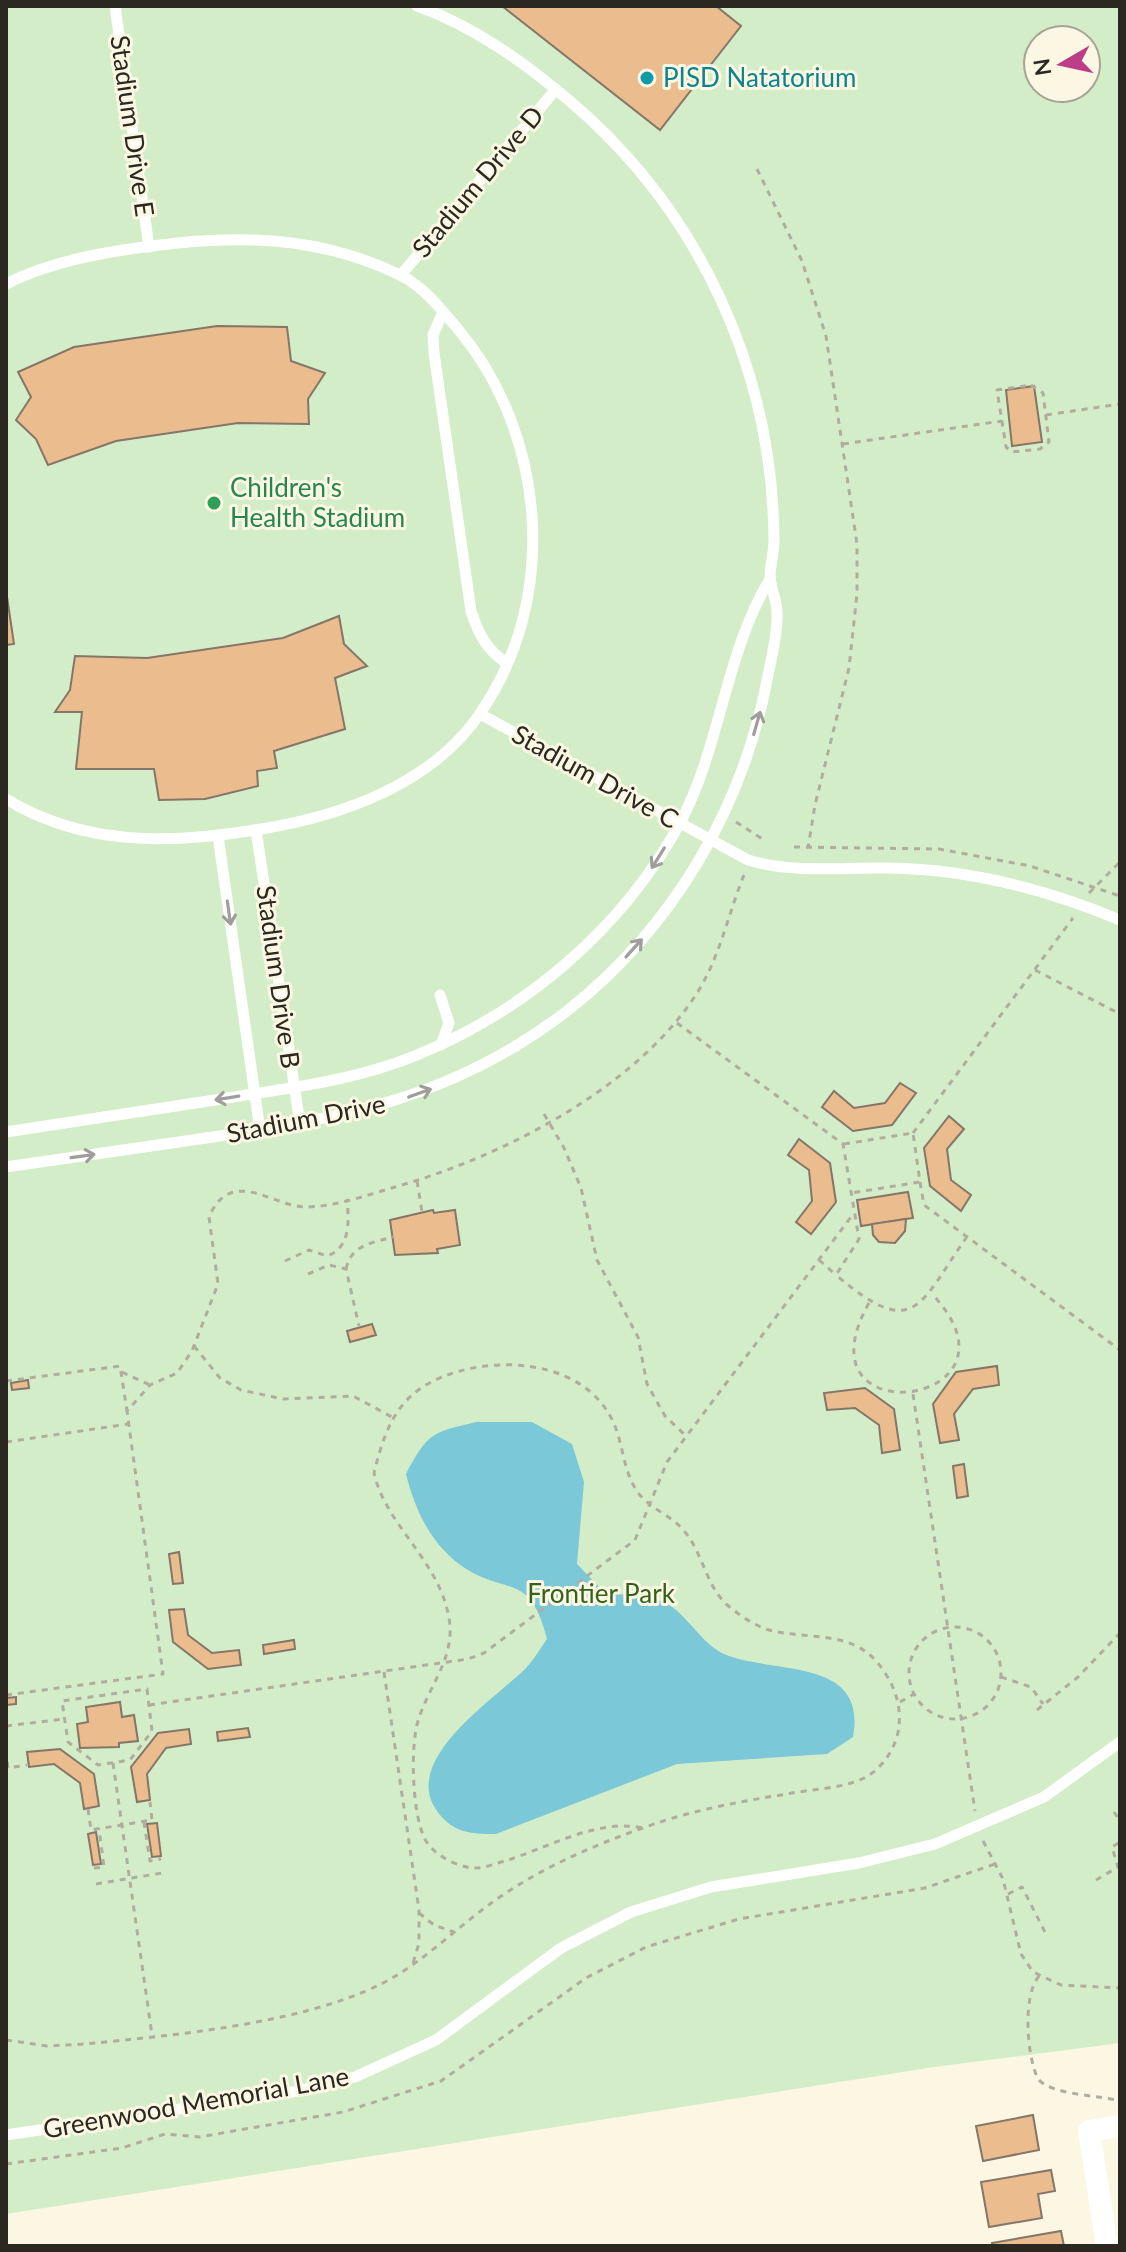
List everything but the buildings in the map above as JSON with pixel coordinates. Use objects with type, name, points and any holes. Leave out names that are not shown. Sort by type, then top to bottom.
[{"type":"street","points":[[1107,2246],[1089,2131],[1120,2126]]},
{"type":"lane","name":"Stadium Drive E","points":[[115,6],[149,247]]},
{"type":"lane","name":"Stadium Drive","points":[[6,1167],[300,1124],[374,1109],[434,1088],[498,1057],[545,1027],[585,996],[639,942],[684,886],[736,787],[760,714],[777,613],[770,579],[774,544],[766,454],[752,387],[729,316],[712,276],[657,189],[590,118],[498,47],[417,6]]},
{"type":"lane","name":"Stadium Drive D","points":[[401,275],[556,89]]},
{"type":"lane","points":[[6,284],[47,268],[149,247],[268,238],[319,247],[401,275],[443,312],[483,362],[500,392],[520,444],[525,468],[533,554],[525,609],[507,663],[480,714],[425,768],[374,797],[323,816],[256,830],[166,840],[102,835],[48,820],[6,799]]},
{"type":"lane","points":[[443,312],[433,335],[434,353],[471,611],[481,636],[495,656],[507,663]]},
{"type":"lane","name":"Stadium Drive","points":[[6,1132],[255,1094],[386,1066],[441,1045],[497,1017],[578,953],[637,890],[680,823],[714,745],[752,609],[770,579]]},
{"type":"lane","name":"Stadium Drive C","points":[[480,714],[710,840]]},
{"type":"lane","name":"Stadium Drive B","points":[[256,830],[300,1124]]},
{"type":"lane","name":"Stadium Drive B","points":[[218,836],[260,1130]]},
{"type":"lane","points":[[710,840],[748,860],[788,870],[888,868],[979,877],[1051,894],[1120,920]]},
{"type":"lane","points":[[440,995],[449,1023],[441,1045]]},
{"type":"lane","name":"Greenwood Memorial Lane","points":[[6,2135],[293,2092],[355,2077],[436,2040],[561,1948],[631,1912],[711,1887],[859,1863],[935,1844],[1044,1797],[1120,1742]]},
{"type":"path","points":[[757,169],[788,230],[815,295],[834,374],[857,544],[855,629],[844,700],[815,805],[808,848]]},
{"type":"path","points":[[1031,385],[1043,393],[1049,442],[1040,449],[1017,452],[1006,447],[1002,421],[997,390],[1031,385]]},
{"type":"path","points":[[1046,415],[1120,404]]},
{"type":"path","points":[[843,444],[1002,421]]},
{"type":"path","points":[[736,822],[764,840]]},
{"type":"path","points":[[1087,897],[1095,885],[1120,862]]},
{"type":"path","points":[[127,1411],[150,1385],[177,1373],[194,1346],[218,1284],[218,1263],[209,1217],[221,1200],[244,1191],[258,1191],[304,1207],[347,1199],[417,1181],[482,1157],[550,1123],[617,1075],[677,1023],[713,963],[744,875]]},
{"type":"path","points":[[1095,885],[1120,896]]},
{"type":"path","points":[[843,1144],[913,1133],[1073,917]]},
{"type":"path","points":[[1034,970],[1120,1014]]},
{"type":"path","points":[[677,1023],[843,1144],[859,1239],[836,1275]]},
{"type":"path","points":[[544,1114],[581,1188],[597,1260],[638,1337],[651,1392],[665,1416],[686,1435]]},
{"type":"path","points":[[913,1133],[924,1205],[1120,1350]]},
{"type":"path","points":[[417,1181],[422,1212]]},
{"type":"path","points":[[851,1193],[920,1182]]},
{"type":"path","points":[[285,1261],[309,1250],[327,1256],[341,1249],[347,1232],[347,1199]]},
{"type":"path","points":[[149,1705],[444,1663],[484,1653],[635,1540],[667,1462],[854,1213]]},
{"type":"path","points":[[359,1326],[346,1269],[351,1253],[357,1248],[393,1237]]},
{"type":"path","points":[[819,1260],[869,1303],[899,1311],[932,1294],[938,1278],[966,1238]]},
{"type":"path","points":[[308,1274],[329,1265],[346,1269]]},
{"type":"path","points":[[869,1303],[854,1332],[855,1357],[860,1369],[875,1386],[894,1393],[913,1394],[939,1382],[948,1373],[957,1353],[952,1319],[932,1294]]},
{"type":"path","points":[[194,1346],[220,1378],[241,1390],[283,1399],[353,1396],[392,1417]]},
{"type":"path","points":[[6,1381],[120,1366],[163,1674],[6,1695]]},
{"type":"path","points":[[6,2040],[62,2045],[152,2035],[320,2008],[384,1982],[491,1902],[555,1864],[643,1828],[706,1809],[860,1780],[879,1766],[896,1741],[898,1702],[891,1682],[864,1649],[831,1637],[774,1631],[739,1615],[711,1586],[684,1531],[649,1505],[630,1479],[616,1430],[604,1407],[589,1391],[547,1369],[490,1366],[447,1374],[412,1397],[392,1417],[374,1473],[389,1506],[438,1581],[452,1639],[413,1739],[421,1830],[427,1844],[458,1864],[481,1868],[579,1834],[631,1825],[643,1828]]},
{"type":"path","points":[[121,1371],[150,1385]]},
{"type":"path","points":[[913,1394],[975,1811]]},
{"type":"path","points":[[6,1442],[128,1424]]},
{"type":"path","points":[[948,1628],[966,1628],[983,1636],[995,1651],[1001,1677],[988,1705],[961,1719],[934,1714],[914,1694],[909,1669],[914,1652],[925,1639],[948,1628]]},
{"type":"path","points":[[1037,1710],[1078,1677],[1120,1633]]},
{"type":"path","points":[[384,1672],[419,1913],[419,1943],[413,1963]]},
{"type":"path","points":[[1001,1677],[1031,1687],[1044,1705]]},
{"type":"path","points":[[147,1689],[149,1705],[152,1731],[130,1760],[98,1765],[68,1742],[62,1701],[147,1689]]},
{"type":"path","points":[[898,1702],[914,1694]]},
{"type":"path","points":[[6,1726],[64,1719]]},
{"type":"path","points":[[6,1750],[8,1768],[27,1765]]},
{"type":"path","points":[[113,1763],[152,2035]]},
{"type":"path","points":[[88,1809],[91,1830],[152,1820],[150,1802]]},
{"type":"path","points":[[1114,1812],[1120,1821]]},
{"type":"path","points":[[144,1822],[150,1861],[161,1859]]},
{"type":"path","points":[[94,1868],[104,1867],[99,1828]]},
{"type":"path","points":[[983,1841],[1008,1894],[1021,1954],[1039,1976],[1061,1985],[1120,1988]]},
{"type":"path","points":[[1096,1880],[1118,1867],[1112,1847],[1120,1842]]},
{"type":"path","points":[[6,2164],[122,2148],[165,2134],[199,2137],[343,2112],[441,2081],[586,1978],[646,1947],[739,1919],[925,1888],[995,1864]]},
{"type":"path","points":[[96,1884],[162,1873]]},
{"type":"path","points":[[1008,1894],[1022,1887],[1047,1936]]},
{"type":"path","points":[[419,1913],[434,1925],[454,1932]]},
{"type":"path","points":[[1039,1976],[1031,1985],[1028,2009],[1038,2079],[1052,2090],[1097,2094],[1120,2101]]},
{"type":"green space","name":"Frontier Park","points":[[6,6],[1120,6],[1120,2043],[934,2067],[6,2214]]},
{"type":"water","points":[[476,1422],[532,1422],[572,1444],[584,1482],[577,1564],[604,1592],[664,1602],[724,1654],[812,1673],[832,1681],[846,1693],[854,1711],[853,1737],[827,1754],[677,1764],[496,1834],[470,1833],[449,1824],[437,1811],[429,1791],[431,1772],[441,1752],[474,1714],[525,1669],[547,1639],[540,1617],[524,1593],[476,1574],[448,1555],[431,1535],[410,1487],[406,1474],[426,1442],[440,1432]]},
{"type":"place","name":"PISD Natatorium","points":[[647,78]]},
{"type":"place","name":"Children's Health Stadium","points":[[214,503]]}]
